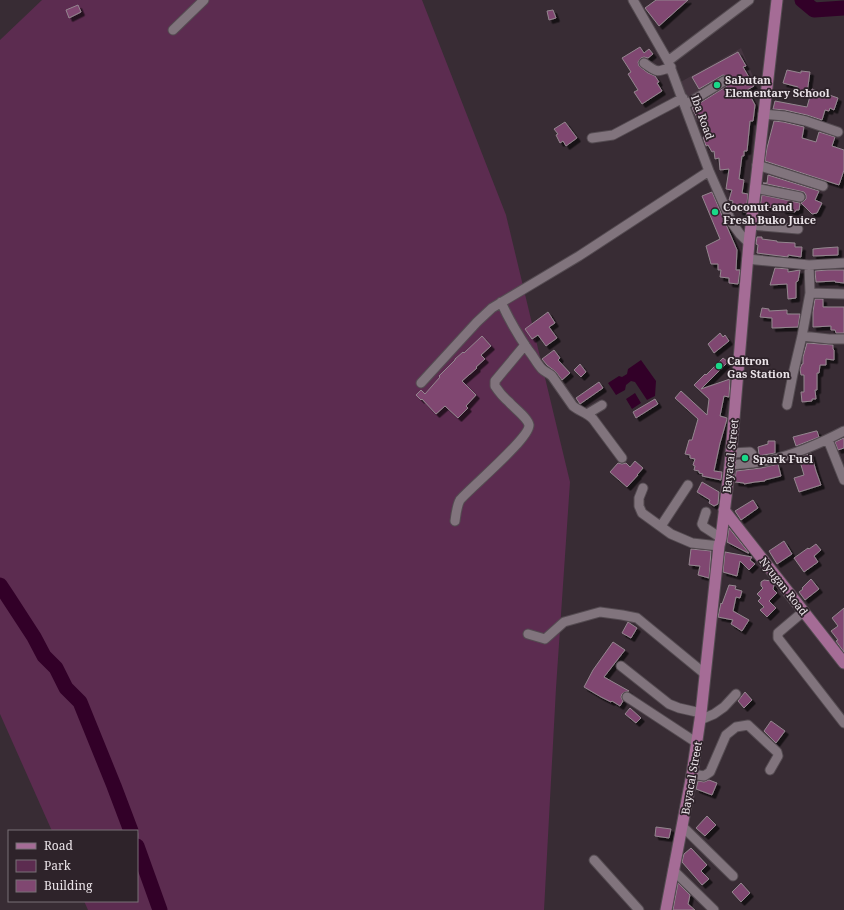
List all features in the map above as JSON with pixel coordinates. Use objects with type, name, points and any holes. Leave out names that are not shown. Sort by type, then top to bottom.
[{"type":"main road","name":"Bayacal Street","points":[[666,910],[692,774],[701,717],[730,465],[747,258],[777,0]]},
{"type":"main road","name":"Nyugan Road","points":[[724,510],[843,661]]},
{"type":"street","points":[[173,30],[204,0]]},
{"type":"street","name":"Iba Road","points":[[633,0],[670,64],[709,171],[732,223],[749,243]]},
{"type":"street","points":[[644,63],[660,72],[750,0]]},
{"type":"street","points":[[592,138],[613,135],[724,81]]},
{"type":"street","points":[[763,114],[784,116],[806,121],[838,132]]},
{"type":"street","points":[[757,165],[824,186]]},
{"type":"street","points":[[421,383],[477,322],[492,308],[579,256],[709,171]]},
{"type":"street","points":[[755,188],[800,197]]},
{"type":"street","points":[[751,225],[798,229]]},
{"type":"street","points":[[747,258],[809,265],[844,263]]},
{"type":"street","points":[[787,405],[792,374],[802,336],[810,293],[809,265]]},
{"type":"street","points":[[810,293],[844,294]]},
{"type":"street","points":[[502,302],[510,322],[542,369],[549,372],[557,381],[573,406],[593,419],[622,458]]},
{"type":"street","points":[[802,336],[844,339]]},
{"type":"street","points":[[455,521],[459,501],[505,456],[528,430],[529,425],[527,420],[494,386],[494,381],[525,345]]},
{"type":"street","points":[[587,414],[602,405]]},
{"type":"street","points":[[730,465],[771,460],[797,452],[844,432]]},
{"type":"street","points":[[828,440],[844,480]]},
{"type":"street","points":[[731,453],[750,452],[752,454],[753,463]]},
{"type":"street","points":[[661,526],[688,485]]},
{"type":"street","points":[[643,488],[639,498],[639,506],[642,513],[672,534],[692,543],[720,542]]},
{"type":"street","points":[[706,512],[702,524],[720,542]]},
{"type":"street","points":[[804,611],[778,633],[778,638],[844,723]]},
{"type":"street","points":[[528,634],[544,639],[564,622],[600,612],[637,618],[705,674]]},
{"type":"street","points":[[620,666],[669,704],[701,717],[714,714],[724,707],[736,694]]},
{"type":"street","points":[[627,697],[697,743]]},
{"type":"street","points":[[692,774],[704,776],[710,772],[726,735],[736,727],[748,725],[777,752],[778,756],[770,770]]},
{"type":"street","points":[[682,826],[733,876]]},
{"type":"street","points":[[594,860],[639,910]]},
{"type":"street","points":[[674,870],[714,910]]},
{"type":"shaded area","name":"Sabutan Elementary School","points":[[741,48],[757,86],[695,122],[677,84]]},
{"type":"shaded area","points":[[641,360],[656,381],[655,396],[647,400],[635,382],[631,381],[626,385],[625,390],[616,395],[608,383],[619,376],[622,377],[627,374],[628,369]]},
{"type":"shaded area","points":[[635,393],[641,403],[632,409],[626,399]]},
{"type":"green space","points":[[42,0],[422,0],[506,215],[570,482],[556,688],[544,910],[88,910],[84,902],[138,902],[138,830],[52,830],[0,714],[0,40]]},
{"type":"building","points":[[656,0],[688,0],[659,26],[645,8]]},
{"type":"building","points":[[78,5],[81,12],[69,18],[66,10]]},
{"type":"building","points":[[553,10],[556,18],[549,20],[547,11]]},
{"type":"building","points":[[640,47],[644,53],[649,49],[653,54],[648,58],[641,58],[638,62],[639,66],[655,76],[662,91],[642,104],[634,92],[638,90],[628,74],[631,72],[622,58]]},
{"type":"building","points":[[738,52],[746,66],[743,67],[754,86],[747,90],[755,105],[753,121],[750,121],[747,151],[744,151],[744,156],[742,156],[739,179],[744,180],[742,193],[748,194],[746,212],[739,211],[739,208],[732,207],[733,201],[729,200],[732,190],[726,189],[729,169],[720,170],[719,158],[715,159],[714,151],[712,152],[708,145],[706,146],[703,137],[707,136],[692,108],[727,86],[730,81],[727,76],[723,75],[699,89],[692,77]]},
{"type":"building","points":[[787,70],[801,73],[801,71],[810,72],[807,93],[797,90],[798,87],[783,83]]},
{"type":"building","points":[[812,89],[838,98],[834,110],[830,108],[829,111],[825,110],[822,120],[785,110],[773,109],[775,101],[807,107]]},
{"type":"building","points":[[774,121],[804,127],[802,138],[816,142],[819,132],[835,137],[832,146],[844,150],[844,170],[839,185],[765,161]]},
{"type":"building","points":[[565,122],[577,138],[566,146],[563,141],[560,143],[556,135],[558,134],[554,129]]},
{"type":"building","points":[[768,175],[819,191],[815,200],[822,203],[817,213],[812,214],[801,203],[806,199],[804,192],[763,183],[767,183]]},
{"type":"building","points":[[712,192],[737,250],[736,270],[740,270],[738,284],[729,283],[729,278],[720,277],[721,270],[718,270],[718,264],[711,264],[706,246],[720,239],[702,196]]},
{"type":"building","points":[[762,195],[800,203],[799,210],[796,210],[795,212],[782,210],[782,208],[760,207]]},
{"type":"building","points":[[757,237],[762,237],[762,239],[777,242],[795,243],[795,247],[802,247],[801,257],[757,253]]},
{"type":"building","points":[[838,247],[838,255],[813,256],[813,249]]},
{"type":"building","points":[[775,268],[788,269],[788,272],[800,270],[798,281],[796,282],[796,298],[788,299],[787,284],[770,285]]},
{"type":"building","points":[[844,270],[844,283],[835,281],[816,282],[815,271]]},
{"type":"building","points":[[815,299],[823,299],[823,307],[844,307],[844,333],[836,333],[835,330],[831,330],[831,326],[813,327]]},
{"type":"building","points":[[762,308],[769,309],[769,311],[787,310],[787,314],[800,314],[798,327],[772,328],[772,318],[760,317]]},
{"type":"building","points":[[548,312],[555,323],[549,327],[557,338],[546,346],[538,335],[532,339],[525,329]]},
{"type":"building","points":[[720,333],[723,337],[725,335],[729,341],[714,353],[708,344]]},
{"type":"building","points":[[482,336],[491,346],[481,355],[485,359],[462,381],[476,395],[466,406],[468,408],[458,418],[445,406],[436,414],[422,399],[421,400],[416,395],[421,390],[425,394],[455,359],[463,352],[464,353]]},
{"type":"building","points":[[807,343],[833,345],[834,360],[826,359],[826,365],[820,365],[819,373],[817,373],[817,390],[815,390],[816,399],[802,402],[801,392],[804,392],[804,375],[801,375],[800,369],[803,364],[803,357]]},
{"type":"building","points":[[554,350],[560,358],[558,360],[570,373],[562,380],[542,359]]},
{"type":"building","points":[[723,358],[728,362],[701,389],[730,379],[729,397],[724,396],[720,416],[727,419],[714,471],[722,472],[721,480],[702,476],[703,474],[699,473],[699,471],[694,470],[695,466],[693,465],[695,459],[690,458],[690,455],[685,454],[689,440],[692,440],[698,419],[675,398],[681,391],[707,415],[709,399],[694,385]]},
{"type":"building","points":[[580,364],[586,372],[581,377],[574,370]]},
{"type":"building","points":[[599,382],[603,388],[580,404],[576,398]]},
{"type":"building","points":[[655,399],[658,404],[636,418],[633,412]]},
{"type":"building","points":[[817,431],[819,437],[796,446],[793,437]]},
{"type":"building","points":[[844,438],[844,448],[838,450],[835,442]]},
{"type":"building","points":[[768,441],[775,441],[775,453],[758,456],[758,447],[768,444]]},
{"type":"building","points":[[811,453],[821,485],[799,492],[794,478],[804,475],[799,458]]},
{"type":"building","points":[[635,461],[643,468],[627,487],[610,472],[618,463],[626,463],[630,467]]},
{"type":"building","points":[[778,464],[781,476],[765,481],[744,484],[735,482],[736,471]]},
{"type":"building","points":[[702,482],[719,492],[718,504],[714,506],[709,503],[710,500],[697,492]]},
{"type":"building","points":[[753,500],[758,508],[741,520],[735,511]]},
{"type":"building","points":[[729,528],[749,553],[727,542]]},
{"type":"building","points":[[784,541],[792,554],[777,564],[769,551]]},
{"type":"building","points":[[816,544],[821,550],[814,556],[818,562],[804,572],[794,558]]},
{"type":"building","points":[[691,549],[711,551],[709,578],[698,575],[700,566],[689,565]]},
{"type":"building","points":[[725,552],[752,557],[750,560],[755,564],[749,570],[740,561],[737,576],[723,572]]},
{"type":"building","points":[[811,579],[819,589],[805,600],[799,592]]},
{"type":"building","points":[[764,580],[771,581],[774,585],[773,589],[777,593],[769,601],[776,608],[767,617],[760,610],[764,607],[758,601],[761,598],[757,594],[763,588],[761,586],[761,582]]},
{"type":"building","points":[[729,585],[736,586],[735,589],[742,591],[740,598],[736,597],[733,611],[749,620],[742,631],[731,624],[733,620],[718,617],[721,603],[722,604]]},
{"type":"building","points":[[844,608],[844,652],[836,641],[838,640],[831,631],[838,626],[832,618]]},
{"type":"building","points":[[628,622],[637,628],[631,638],[622,633]]},
{"type":"building","points":[[613,642],[625,650],[604,677],[629,691],[622,694],[621,697],[623,701],[620,706],[584,687],[593,670]]},
{"type":"building","points":[[745,692],[752,700],[744,708],[738,701]]},
{"type":"building","points":[[630,708],[641,718],[636,723],[625,714]]},
{"type":"building","points":[[771,721],[785,731],[776,743],[764,731]]},
{"type":"building","points":[[709,780],[717,783],[712,795],[696,789],[698,781],[704,782]]},
{"type":"building","points":[[707,816],[716,825],[705,836],[696,828]]},
{"type":"building","points":[[656,827],[671,829],[669,838],[655,836]]},
{"type":"building","points":[[691,848],[707,865],[701,871],[709,879],[702,885],[682,862],[684,854]]},
{"type":"building","points":[[678,883],[690,895],[688,904],[695,910],[673,910]]},
{"type":"building","points":[[741,883],[750,893],[741,902],[732,892]]},
{"type":"waterway","points":[[802,0],[814,10],[844,8]]},
{"type":"waterway","points":[[0,585],[34,637],[44,656],[56,668],[66,688],[80,702],[131,830]]},
{"type":"waterway","points":[[138,849],[160,910]]},
{"type":"place","name":"Sabutan Elementary School","points":[[717,85]]},
{"type":"place","name":"Coconut and Fresh Buko Juice","points":[[715,212]]},
{"type":"place","name":"Caltron Gas Station","points":[[719,366]]},
{"type":"place","name":"Spark Fuel","points":[[745,458]]}]
